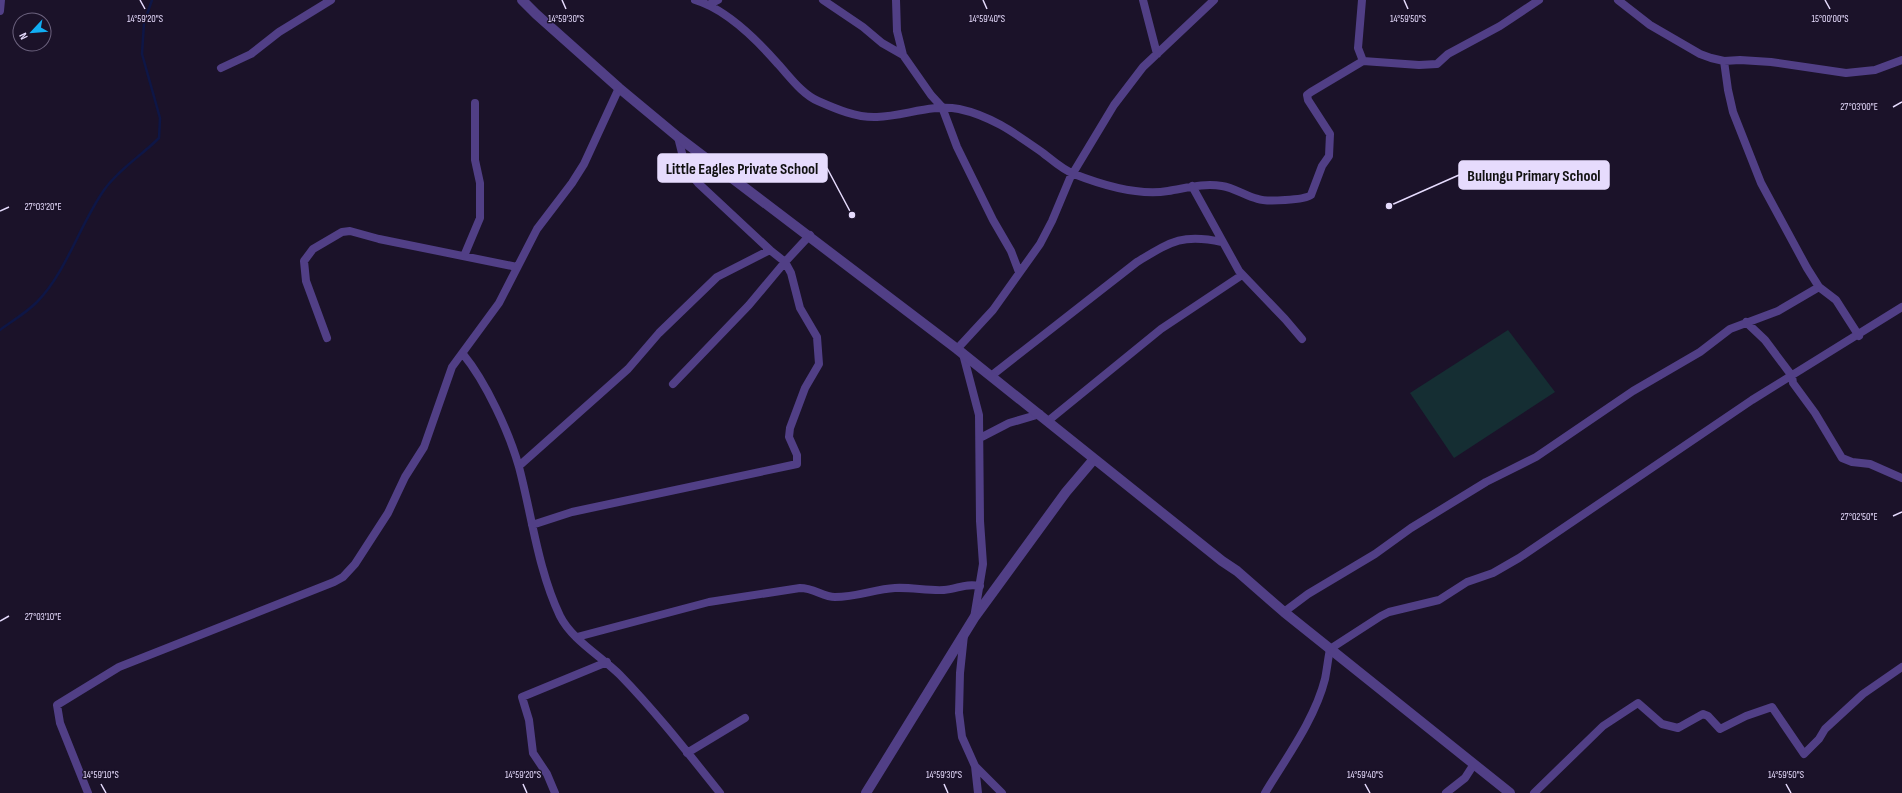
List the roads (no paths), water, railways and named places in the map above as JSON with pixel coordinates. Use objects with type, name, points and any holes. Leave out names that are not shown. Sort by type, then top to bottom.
[{"type":"street","points":[[0,11],[1,0]]},
{"type":"street","points":[[221,68],[251,54],[279,32],[330,0]]},
{"type":"street","points":[[522,0],[619,88],[678,137],[810,235],[1040,414],[1222,562],[1238,572],[1284,612],[1510,793]]},
{"type":"street","points":[[695,0],[708,4],[757,41],[806,93],[818,101],[855,115],[877,117],[942,107],[982,116],[996,122],[1012,131],[1073,174],[1116,187],[1147,191],[1168,191],[1192,186],[1212,185],[1233,188],[1263,200],[1300,199],[1309,197],[1322,166],[1329,156],[1330,134],[1308,100],[1307,95],[1363,61],[1418,65],[1437,64],[1448,54],[1500,26],[1527,4],[1539,0]]},
{"type":"street","points":[[708,4],[718,0]]},
{"type":"street","points":[[823,0],[863,27],[882,43],[903,55]]},
{"type":"street","points":[[896,0],[897,32],[903,55],[928,91],[942,107],[957,147],[993,220],[1011,251],[1019,272]]},
{"type":"street","points":[[1143,0],[1157,54]]},
{"type":"street","points":[[960,352],[993,310],[1040,244],[1073,174],[1114,105],[1144,67],[1214,0]]},
{"type":"street","points":[[1362,0],[1358,48],[1363,61]]},
{"type":"street","points":[[1618,0],[1644,21],[1700,54],[1724,61],[1740,60],[1771,62],[1846,73],[1875,70],[1902,60]]},
{"type":"street","points":[[1724,61],[1733,112],[1761,184],[1819,287],[1836,300],[1859,336]]},
{"type":"street","points":[[88,793],[60,723],[57,705],[120,667],[334,582],[342,577],[360,558],[384,519],[405,477],[424,447],[452,367],[499,303],[538,229],[584,164],[619,88]]},
{"type":"street","points":[[464,256],[480,218],[480,183],[475,160],[475,102]]},
{"type":"street","points":[[532,525],[572,512],[797,464],[796,455],[789,437],[790,428],[805,388],[819,364],[817,337],[800,308],[791,273],[785,262],[698,183],[686,169],[678,137]]},
{"type":"street","points":[[1192,186],[1222,242],[1242,275],[1285,318],[1302,339]]},
{"type":"street","points":[[327,338],[306,281],[304,261],[313,249],[342,232],[350,231],[379,239],[517,267]]},
{"type":"street","points":[[673,384],[749,305],[810,235]]},
{"type":"street","points":[[991,376],[1137,262],[1161,247],[1182,238],[1192,237],[1202,237],[1222,242]]},
{"type":"street","points":[[519,466],[628,369],[659,333],[717,277],[770,250]]},
{"type":"street","points":[[1048,421],[1161,329],[1242,275]]},
{"type":"street","points":[[1284,612],[1308,594],[1375,554],[1411,528],[1486,482],[1536,457],[1633,391],[1700,352],[1730,329],[1778,310],[1819,287]]},
{"type":"street","points":[[1265,793],[1306,725],[1318,701],[1325,679],[1330,649],[1389,612],[1439,600],[1467,582],[1493,573],[1519,558],[1752,400],[1859,336],[1902,307]]},
{"type":"street","points":[[1746,322],[1762,337],[1792,376],[1793,383],[1815,413],[1842,458],[1852,462],[1870,464],[1902,478]]},
{"type":"street","points":[[960,352],[979,414],[980,521],[983,564],[974,618]]},
{"type":"street","points":[[463,354],[476,370],[489,394],[519,466],[546,580],[564,622],[630,685],[720,793]]},
{"type":"street","points":[[980,438],[1009,423],[1040,414]]},
{"type":"street","points":[[866,793],[974,618],[1066,492],[1094,459]]},
{"type":"street","points":[[577,636],[709,602],[800,588],[808,588],[834,597],[858,596],[895,588],[941,590],[969,584],[980,586]]},
{"type":"street","points":[[964,633],[960,674],[959,713],[962,737],[975,766],[978,793]]},
{"type":"street","points":[[555,793],[547,774],[533,754],[529,720],[522,697],[607,662]]},
{"type":"street","points":[[1534,793],[1581,746],[1604,726],[1638,703],[1662,724],[1678,728],[1703,714],[1708,716],[1720,729],[1746,716],[1772,707],[1804,754],[1819,739],[1825,729],[1863,694],[1902,668]]},
{"type":"street","points":[[687,753],[745,718]]},
{"type":"street","points":[[1446,793],[1465,778],[1474,764]]},
{"type":"street","points":[[975,766],[1002,793]]},
{"type":"waterway","points":[[0,330],[33,306],[47,290],[65,262],[87,218],[104,190],[123,169],[159,138],[160,118],[142,54],[144,23],[152,0]]},
{"type":"place","name":"Bulungu Primary School","points":[[1389,206]]},
{"type":"place","name":"Little Eagles Private School","points":[[852,215]]}]
